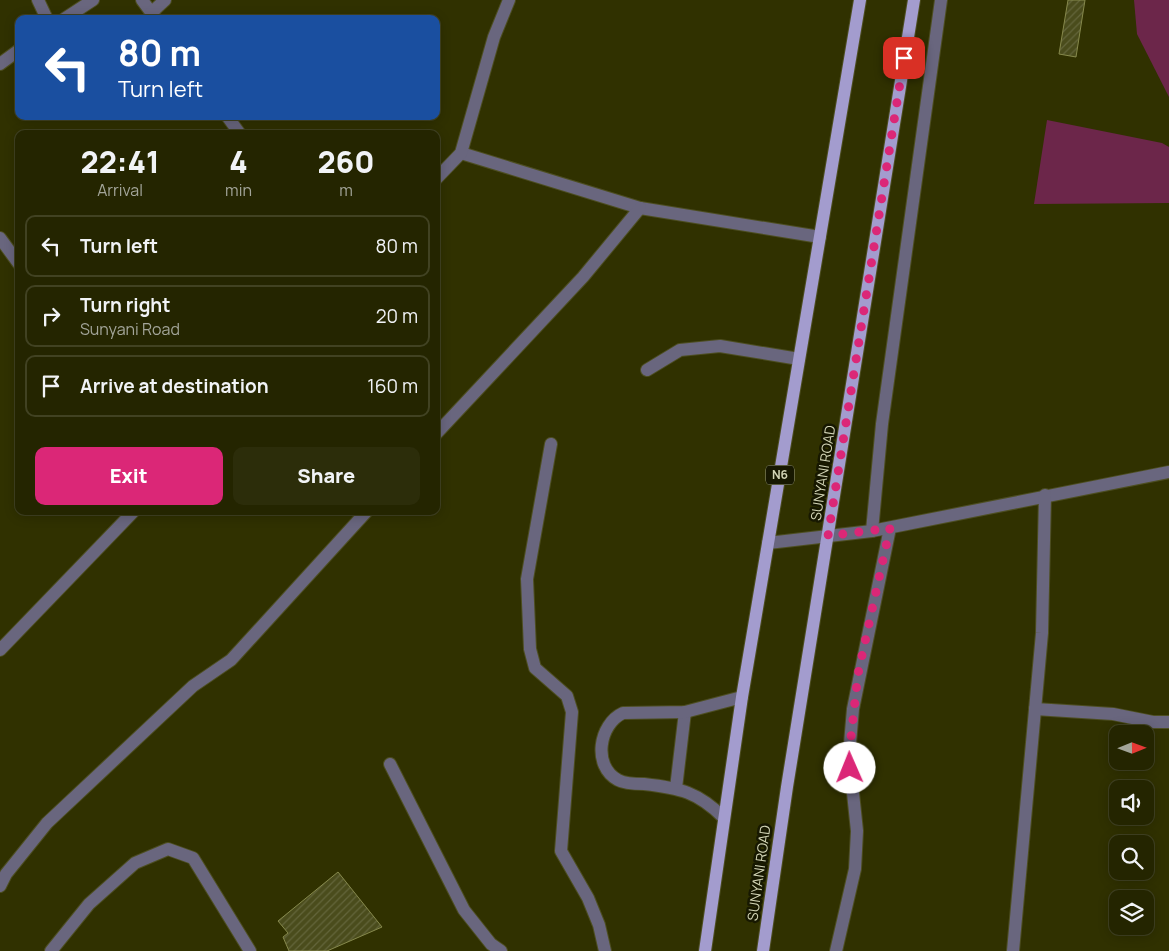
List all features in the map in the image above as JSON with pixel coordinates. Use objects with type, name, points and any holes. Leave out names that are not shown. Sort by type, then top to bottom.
[{"type":"main road","name":"N6","points":[[704,951],[742,697],[860,0]]},
{"type":"main road","name":"SUNYANI ROAD","points":[[763,951],[786,787],[914,0]]},
{"type":"street","points":[[38,0],[45,15]]},
{"type":"street","points":[[70,15],[93,0]]},
{"type":"street","points":[[142,0],[152,15]]},
{"type":"street","points":[[154,15],[165,0]]},
{"type":"street","points":[[440,175],[461,153],[494,37],[509,0]]},
{"type":"street","points":[[872,531],[882,424],[941,0]]},
{"type":"street","points":[[0,64],[15,53]]},
{"type":"street","points":[[461,153],[640,208],[820,237]]},
{"type":"street","points":[[440,430],[583,277],[640,208]]},
{"type":"street","points":[[0,238],[15,259]]},
{"type":"street","points":[[647,370],[680,350],[720,346],[800,358]]},
{"type":"street","points":[[551,444],[528,579],[530,649],[535,668],[567,696],[572,712],[561,851],[588,898],[599,924],[605,951]]},
{"type":"street","points":[[768,543],[890,528],[1045,495],[1169,472]]},
{"type":"street","points":[[1013,951],[1042,633],[1045,495]]},
{"type":"street","points":[[1,647],[130,515]]},
{"type":"street","points":[[0,886],[6,874],[47,823],[192,686],[231,660],[363,515]]},
{"type":"street","points":[[836,951],[855,869],[857,831],[849,755],[853,709],[890,528]]},
{"type":"street","points":[[724,818],[701,798],[676,788],[618,781],[608,772],[603,762],[603,740],[608,725],[614,718],[623,713],[685,712],[742,697]]},
{"type":"street","points":[[1035,709],[1113,714],[1153,722],[1169,722]]},
{"type":"street","points":[[676,788],[685,712]]},
{"type":"street","points":[[390,764],[464,910],[491,944],[501,951]]},
{"type":"street","points":[[50,951],[88,904],[135,863],[168,849],[193,858],[250,951]]},
{"type":"shaded area","points":[[1134,0],[1169,0],[1169,97],[1137,34]]},
{"type":"shaded area","points":[[1047,120],[1162,143],[1169,147],[1169,203],[1034,204]]},
{"type":"building","points":[[1068,0],[1085,0],[1076,57],[1059,54]]},
{"type":"building","points":[[338,872],[382,927],[327,951],[289,951],[283,937],[288,933],[278,921]]},
{"type":"route","points":[[850,768],[849,755],[858,674],[890,528],[828,536],[904,58]]}]
